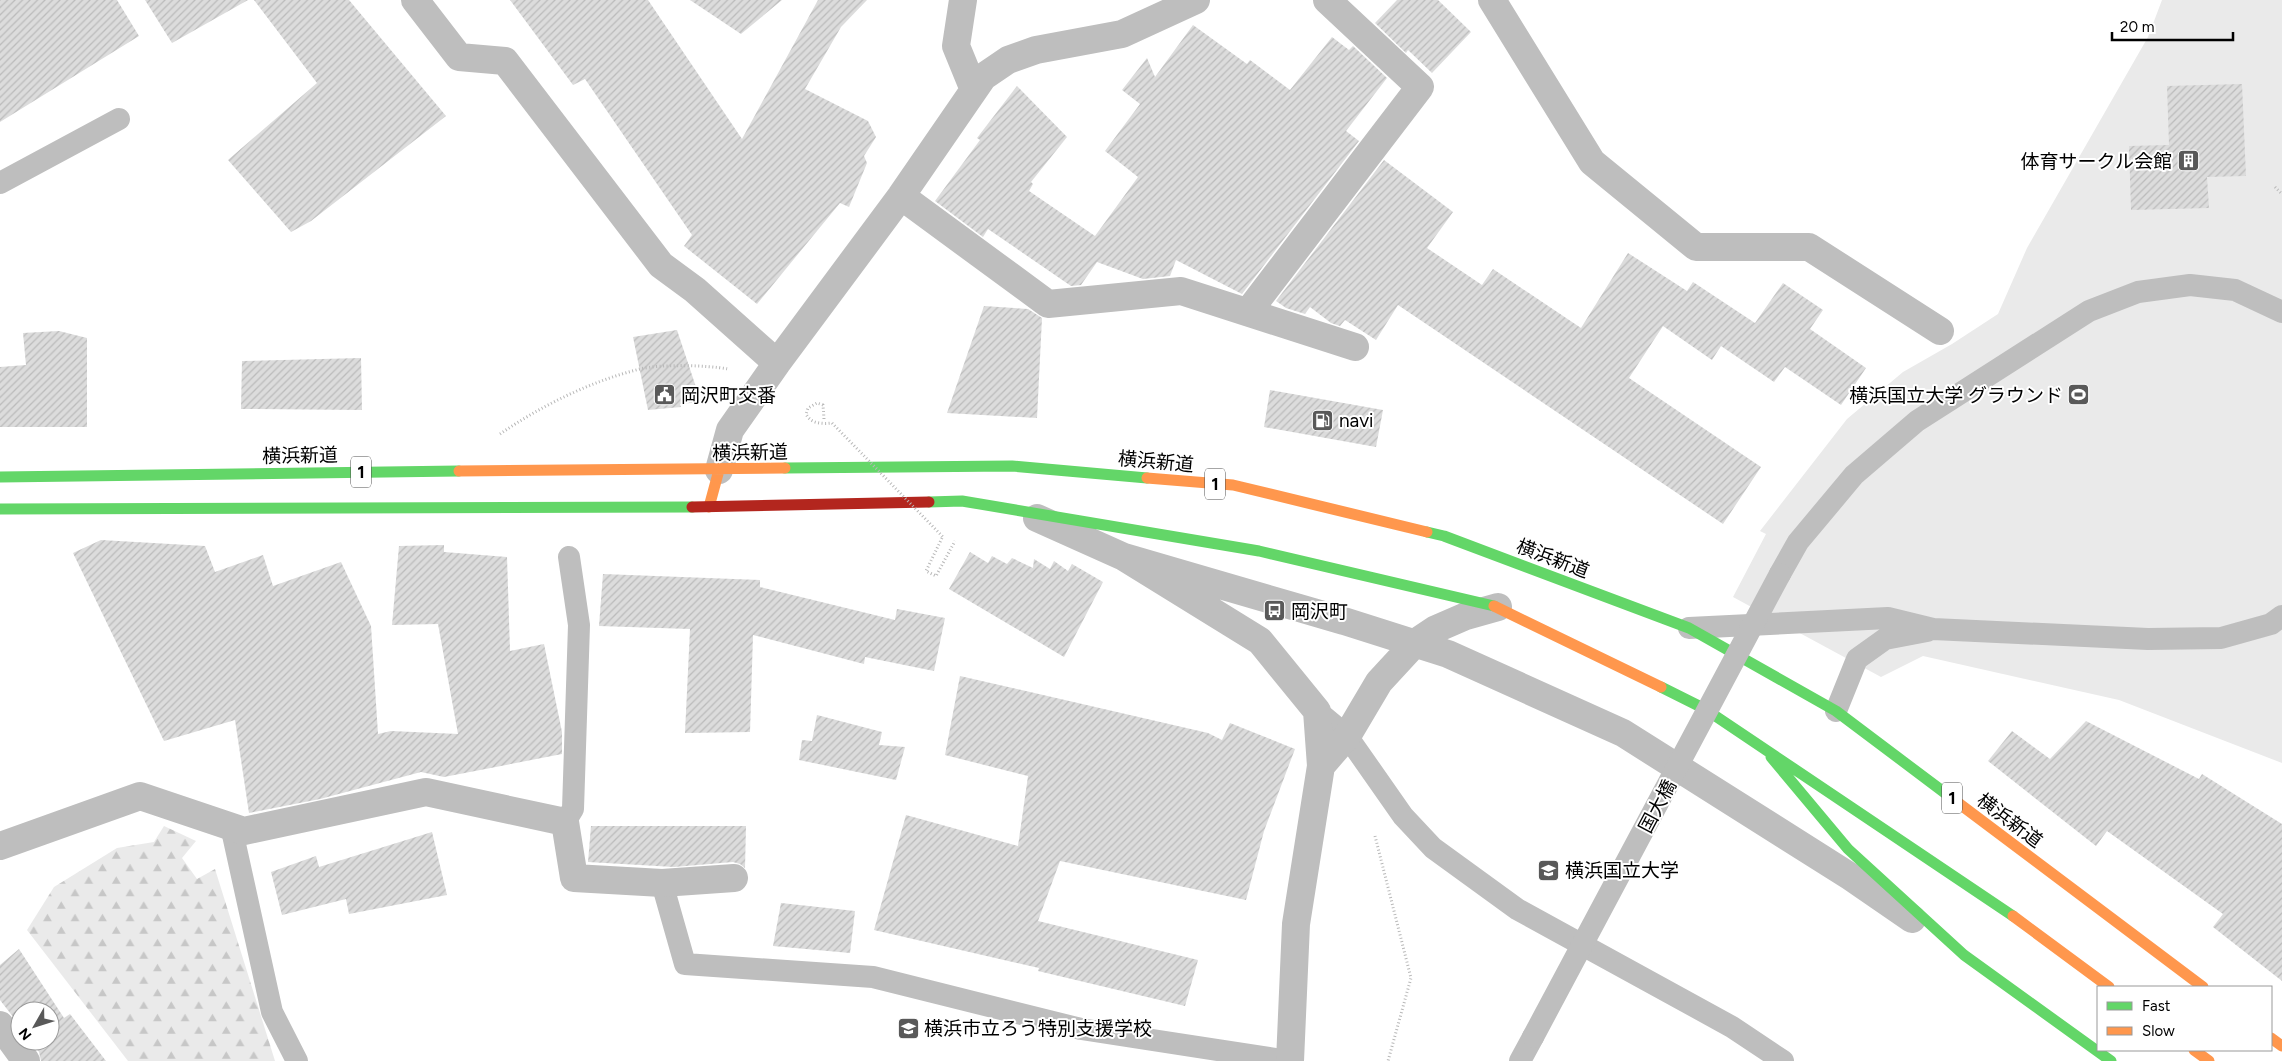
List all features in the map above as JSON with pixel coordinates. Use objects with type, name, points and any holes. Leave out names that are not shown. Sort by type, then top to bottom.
[{"type":"main road","name":"横浜新道","points":[[0,478],[457,471],[1012,466],[1233,485],[1444,536],[1689,628],[1836,711],[2202,986]]},
{"type":"main road","points":[[710,507],[719,470]]},
{"type":"main road","name":"1","points":[[0,509],[710,507],[962,501],[1259,551],[1498,607],[1705,709],[1995,903],[2108,986]]},
{"type":"main road","points":[[1762,746],[1848,849],[1964,955],[2097,1051]]},
{"type":"main road","points":[[2097,1051],[2111,1061]]},
{"type":"main road","points":[[2195,1051],[2209,1061]]},
{"type":"street","points":[[415,0],[459,57],[505,61],[661,265],[695,290],[773,369]]},
{"type":"street","points":[[963,0],[956,46],[974,90]]},
{"type":"street","points":[[719,470],[730,430],[901,196],[983,77],[1008,60],[1036,50],[1122,34],[1196,0]]},
{"type":"street","points":[[1248,312],[1420,87],[1327,0]]},
{"type":"street","points":[[1492,0],[1592,162],[1696,247],[1809,247],[1940,331]]},
{"type":"street","points":[[901,196],[1048,304],[1181,291],[1355,347]]},
{"type":"street","points":[[1018,509],[1124,557],[1260,641],[1317,711],[1322,766],[1296,924],[1289,1061]]},
{"type":"street","points":[[1124,557],[1448,654],[1623,733],[1851,877],[1964,955]]},
{"type":"street","points":[[1322,766],[1347,736],[1379,682],[1415,643],[1436,629],[1498,607]]},
{"type":"street","points":[[0,846],[140,796],[244,831],[426,792],[565,822],[574,878],[662,883],[734,878]]},
{"type":"street","points":[[0,1026],[26,1061]]},
{"type":"lane","points":[[0,182],[119,119]]},
{"type":"lane","name":"国大橋","points":[[1520,1061],[1798,542],[1854,475],[1917,421],[2090,311],[2138,292],[2190,284],[2235,290],[2282,312]]},
{"type":"lane","points":[[565,822],[573,809],[579,625],[570,557]]},
{"type":"lane","points":[[1689,628],[1888,618],[1933,629],[2148,639],[2221,638],[2271,624],[2282,616]]},
{"type":"lane","points":[[1836,711],[1857,659],[1885,639],[1933,629]]},
{"type":"lane","points":[[1317,711],[1347,736],[1403,816],[1433,848],[1517,909],[1732,1027],[1783,1061]]},
{"type":"lane","points":[[231,826],[272,1012],[297,1061]]},
{"type":"lane","points":[[662,883],[685,964],[873,977],[1082,1029],[1289,1061]]},
{"type":"path","points":[[2275,187],[2282,194]]},
{"type":"path","points":[[493,439],[516,424],[583,388],[641,369],[710,366],[773,369]]},
{"type":"path","points":[[824,419],[824,405],[817,403],[808,408],[806,414],[808,418],[820,424],[832,423],[943,537],[926,571],[936,576],[955,541]]},
{"type":"path","points":[[1374,833],[1411,978],[1388,1061]]},
{"type":"green space","name":"横浜国立大学 グラウンド","points":[[2162,0],[2282,0],[2282,763],[2119,700],[1923,656],[1881,677],[1733,597],[1766,534],[1760,531],[1847,419],[1903,372],[1952,344],[1998,314],[2027,248],[2148,37]]},
{"type":"green space","points":[[164,826],[196,841],[182,858],[197,879],[215,869],[275,1061],[128,1061],[27,930],[54,887],[117,848],[154,842]]},
{"type":"building","points":[[0,0],[117,0],[139,36],[0,122]]},
{"type":"building","points":[[145,0],[248,0],[172,43]]},
{"type":"building","points":[[254,0],[349,0],[446,116],[311,221],[291,232],[228,160],[317,83]]},
{"type":"building","points":[[510,0],[648,0],[742,139],[818,0],[867,0],[841,27],[805,89],[868,121],[876,137],[864,156],[867,163],[849,207],[840,203],[757,304],[684,246],[692,235],[585,79],[573,85]]},
{"type":"building","points":[[690,0],[782,0],[741,34]]},
{"type":"building","points":[[1397,0],[1438,0],[1471,32],[1432,73],[1408,50],[1406,53],[1375,23]]},
{"type":"building","points":[[1193,25],[1247,64],[1250,60],[1290,90],[1332,37],[1349,50],[1353,46],[1387,78],[1346,131],[1359,141],[1242,294],[1176,260],[1170,276],[1143,279],[1097,262],[1081,285],[1071,286],[988,229],[983,237],[935,201],[980,140],[977,138],[1017,86],[1067,137],[1031,182],[1033,184],[1029,191],[1095,236],[1138,177],[1105,151],[1140,104],[1122,90],[1147,58],[1155,77]]},
{"type":"building","name":"体育サークル会館","points":[[2242,84],[2246,176],[2207,177],[2209,208],[2131,210],[2129,146],[2169,145],[2167,86]]},
{"type":"building","points":[[1384,160],[1453,212],[1427,248],[1482,285],[1493,269],[1581,328],[1628,253],[1687,291],[1693,282],[1755,323],[1783,283],[1823,310],[1810,329],[1866,368],[1841,405],[1785,367],[1774,382],[1721,346],[1712,360],[1663,326],[1629,378],[1761,467],[1723,524],[1398,305],[1376,340],[1345,320],[1340,326],[1331,323],[1310,307],[1305,314],[1286,308],[1276,301]]},
{"type":"building","points":[[984,306],[1028,309],[1042,318],[1037,418],[947,413]]},
{"type":"building","points":[[677,330],[701,402],[680,404],[681,407],[648,410],[633,337]]},
{"type":"building","points":[[59,331],[87,338],[87,427],[0,427],[0,367],[26,365],[23,333]]},
{"type":"building","points":[[361,358],[362,410],[241,409],[242,361]]},
{"type":"building","points":[[1270,390],[1383,410],[1376,447],[1264,427]]},
{"type":"building","points":[[101,540],[205,546],[215,572],[263,555],[273,586],[341,562],[371,626],[378,734],[391,731],[458,734],[438,624],[392,625],[399,546],[444,545],[444,552],[507,557],[510,651],[544,644],[562,732],[562,754],[444,777],[421,772],[320,799],[249,813],[235,720],[164,741],[73,553]]},
{"type":"building","points":[[970,552],[988,563],[992,556],[1007,564],[1012,558],[1033,568],[1034,559],[1050,569],[1054,561],[1068,571],[1072,564],[1103,582],[1064,657],[949,589]]},
{"type":"building","points":[[603,574],[760,580],[760,587],[895,620],[897,609],[945,618],[934,671],[865,657],[864,664],[753,635],[750,732],[685,733],[690,629],[599,626]]},
{"type":"building","points":[[960,676],[1208,733],[1222,740],[1230,723],[1295,749],[1264,831],[1246,900],[1060,861],[1038,921],[1198,960],[1185,1006],[1038,971],[1039,968],[874,930],[906,815],[1018,846],[1028,776],[945,755]]},
{"type":"building","points":[[817,715],[882,732],[879,745],[905,747],[896,780],[799,760],[802,740],[812,741]]},
{"type":"building","points":[[2086,721],[2199,779],[2202,774],[2282,824],[2282,981],[2213,927],[2223,914],[2107,831],[2096,846],[1988,761],[2012,731],[2050,759]]},
{"type":"building","points":[[591,826],[746,826],[745,868],[733,862],[674,867],[588,862]]},
{"type":"building","points":[[432,832],[447,895],[349,914],[346,899],[282,915],[271,872],[316,856],[319,867]]},
{"type":"building","points":[[781,903],[855,911],[850,953],[773,946]]},
{"type":"building","points":[[19,949],[53,1001],[10,1001],[10,1013],[0,1000],[0,965]]},
{"type":"building","points":[[60,1012],[64,1018],[70,1014],[106,1061],[41,1061],[39,1052],[60,1051]]},
{"type":"traffic: fast","points":[[785,468],[1012,466],[1147,478]]},
{"type":"traffic: fast","points":[[0,477],[459,471]]},
{"type":"traffic: fast","points":[[929,502],[962,501],[1259,551],[1494,606]]},
{"type":"traffic: fast","points":[[0,509],[692,507]]},
{"type":"traffic: fast","points":[[1427,532],[1444,536],[1689,628],[1836,711],[1953,799]]},
{"type":"traffic: fast","points":[[1661,687],[1705,709],[2013,916]]},
{"type":"traffic: fast","points":[[1771,757],[1848,849],[1964,955],[2097,1051]]},
{"type":"traffic: fast","points":[[2097,1051],[2111,1061]]},
{"type":"traffic: slow","points":[[459,471],[785,468]]},
{"type":"traffic: slow","points":[[709,507],[719,470]]},
{"type":"traffic: slow","points":[[1147,478],[1233,485],[1427,532]]},
{"type":"traffic: slow","points":[[1494,606],[1661,687]]},
{"type":"traffic: slow","points":[[1953,799],[2202,986]]},
{"type":"traffic: slow","points":[[2013,916],[2108,986]]},
{"type":"traffic: slow","points":[[2272,1039],[2282,1046]]},
{"type":"traffic: slow","points":[[2195,1051],[2209,1061]]},
{"type":"traffic: jam","points":[[692,507],[929,502]]},
{"type":"place","name":"体育サークル会館","points":[[2188,161]]},
{"type":"place","name":"岡沢町交番","points":[[665,395]]},
{"type":"place","name":"横浜国立大学 グラウンド","points":[[2079,395]]},
{"type":"place","name":"navi","points":[[1323,420]]},
{"type":"place","name":"岡沢町","points":[[1275,611]]},
{"type":"place","name":"横浜国立大学","points":[[1549,870]]},
{"type":"place","name":"横浜市立ろう特別支援学校","points":[[908,1028]]}]
